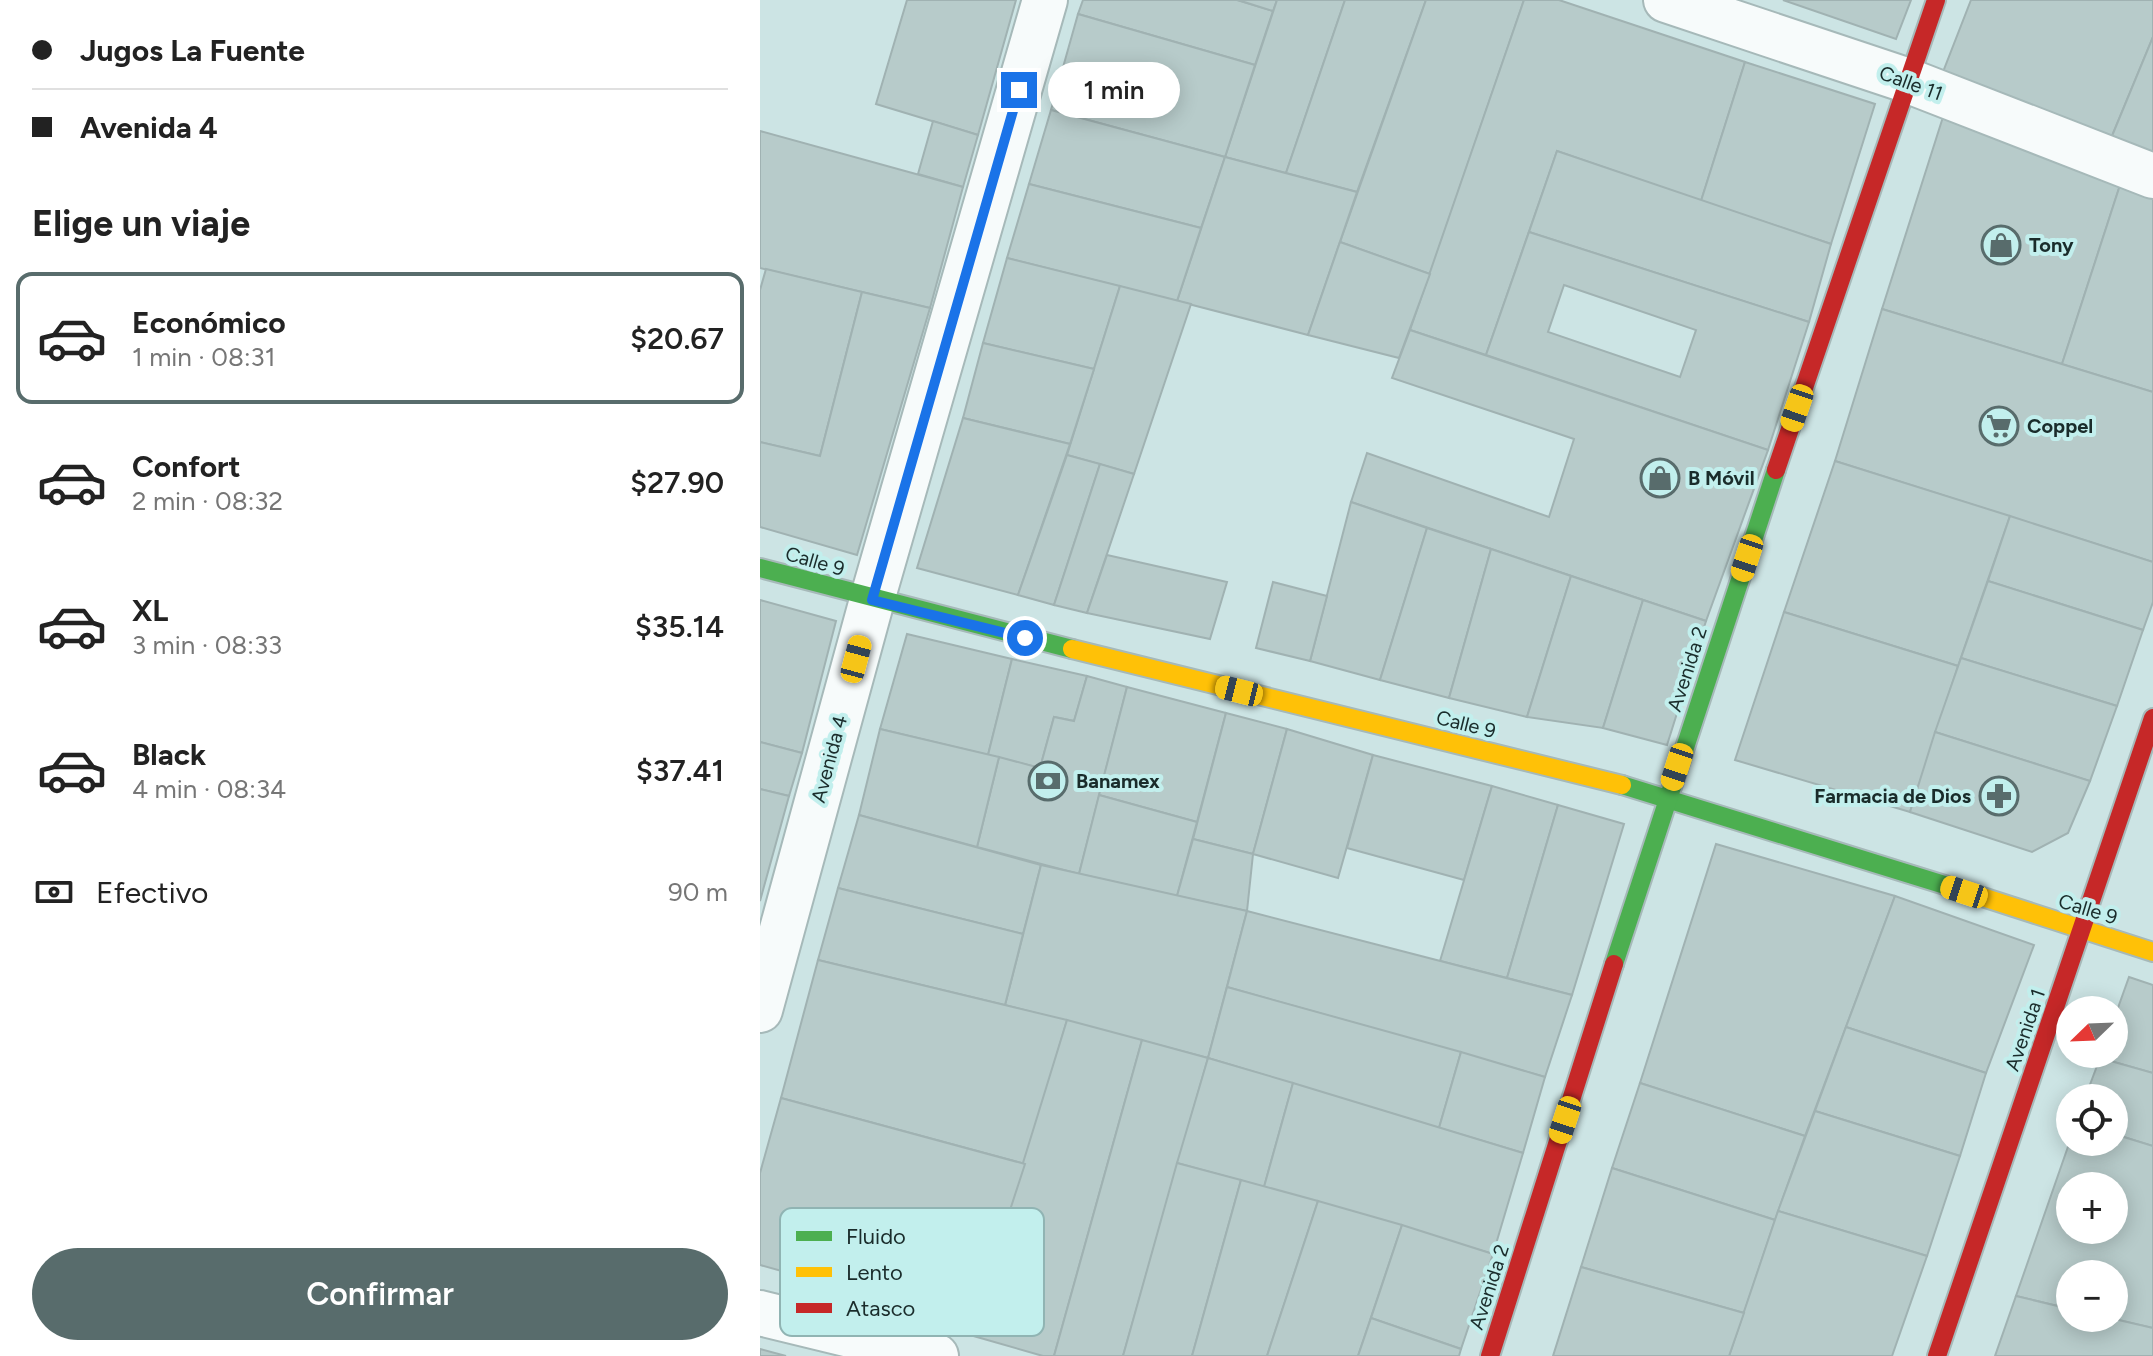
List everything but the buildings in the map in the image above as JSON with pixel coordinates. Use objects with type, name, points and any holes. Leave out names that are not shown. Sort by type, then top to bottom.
[{"type":"street","name":"Avenida 4","points":[[760,1010],[872,600],[1045,0]]},
{"type":"street","name":"Calle 11","points":[[1666,0],[1906,80],[2153,176]]},
{"type":"street","name":"Avenida 2","points":[[1490,1356],[1667,796],[1906,80],[1936,0]]},
{"type":"street","name":"Calle 9","points":[[760,568],[872,600],[1667,796],[2153,952]]},
{"type":"street","name":"Avenida 1","points":[[1937,1356],[2153,718]]},
{"type":"street","points":[[760,1313],[780,1318]]},
{"type":"street","points":[[854,1336],[936,1356]]},
{"type":"traffic: fast","points":[[1614,964],[1776,470]]},
{"type":"traffic: fast","points":[[760,568],[1072,649]]},
{"type":"traffic: fast","points":[[1622,785],[1964,891]]},
{"type":"traffic: slow","points":[[1072,649],[1622,785]]},
{"type":"traffic: slow","points":[[1964,891],[2153,952]]},
{"type":"traffic: jam","points":[[1776,470],[1936,0]]},
{"type":"traffic: jam","points":[[1937,1356],[2153,718]]},
{"type":"traffic: jam","points":[[1490,1356],[1614,964]]},
{"type":"place","name":"Tony","points":[[2001,245]]},
{"type":"place","name":"Coppel","points":[[1999,426]]},
{"type":"place","name":"B Móvil","points":[[1660,478]]},
{"type":"place","name":"Banamex","points":[[1048,781]]},
{"type":"place","name":"Farmacia de Dios","points":[[1999,796]]},
{"type":"route","points":[[1019,90],[872,600],[1025,638]]}]
